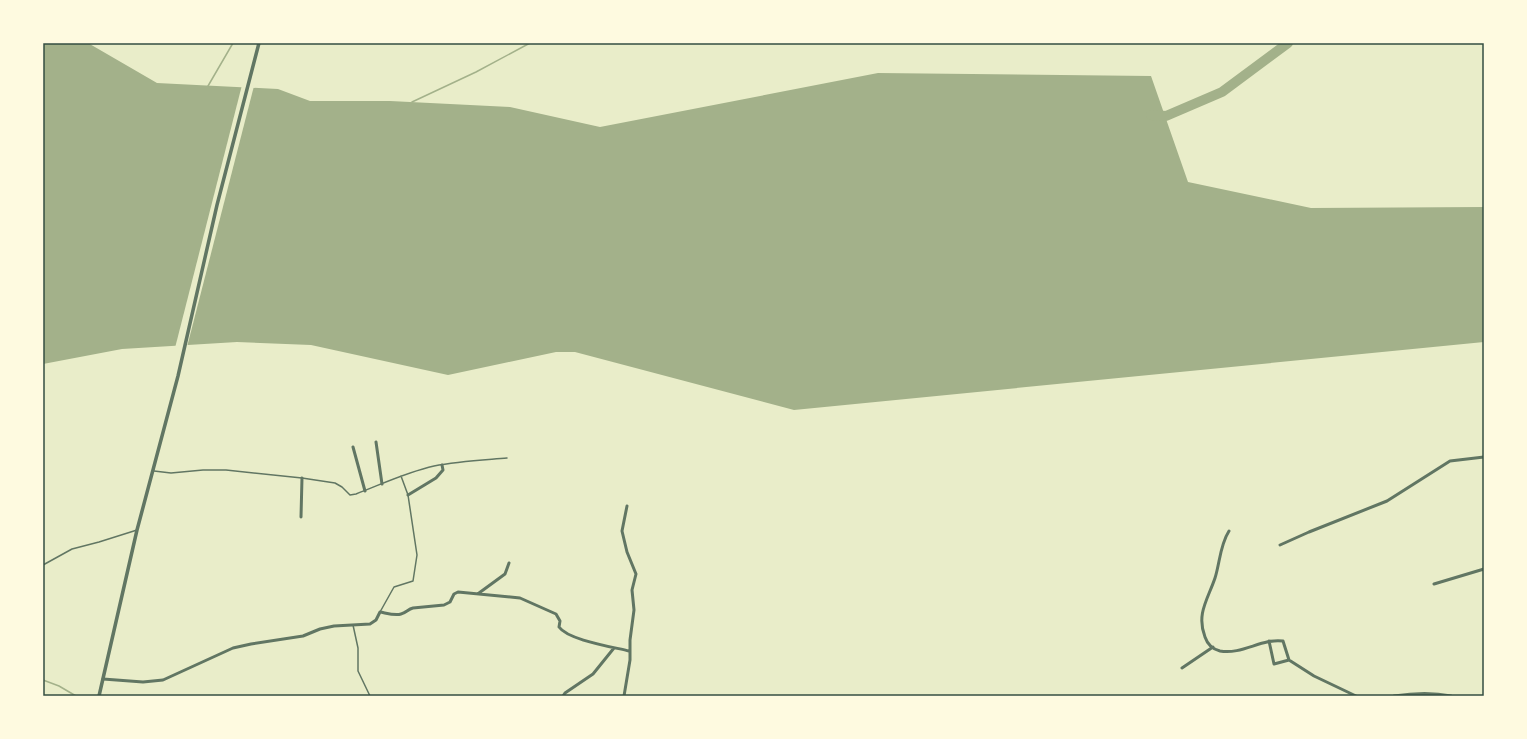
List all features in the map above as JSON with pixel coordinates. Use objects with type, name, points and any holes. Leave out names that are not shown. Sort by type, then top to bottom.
[{"type":"street","points":[[99,696],[137,530],[178,376],[217,205],[259,43]]},
{"type":"street","points":[[376,442],[382,484]]},
{"type":"street","points":[[353,447],[365,491]]},
{"type":"street","points":[[1280,545],[1387,501],[1450,461],[1484,457]]},
{"type":"street","points":[[408,495],[436,478],[443,470],[442,465]]},
{"type":"street","points":[[301,517],[302,478]]},
{"type":"street","points":[[624,696],[630,660],[629,651],[634,610],[632,590],[636,574],[627,552],[622,531],[627,506]]},
{"type":"street","points":[[1229,531],[1225,538],[1215,578],[1202,612],[1202,625],[1208,644],[1218,650],[1232,651],[1274,640],[1283,641],[1289,660],[1314,676],[1356,696]]},
{"type":"street","points":[[479,593],[505,574],[509,563]]},
{"type":"street","points":[[1434,584],[1484,569]]},
{"type":"street","points":[[103,679],[143,682],[163,680],[234,648],[303,636],[320,629],[334,626],[373,623],[380,612],[403,614],[413,608],[448,604],[453,599],[455,592],[479,593],[520,598],[539,605],[556,614],[560,621],[559,627],[564,633],[589,642],[629,651]]},
{"type":"street","points":[[1269,641],[1274,664],[1289,660]]},
{"type":"street","points":[[1182,668],[1213,647]]},
{"type":"street","points":[[563,696],[565,693],[593,674],[614,648]]},
{"type":"street","points":[[1394,696],[1420,693],[1451,696]]},
{"type":"lane","points":[[152,470],[171,473],[203,470],[226,470],[302,478],[335,483],[342,487],[350,495],[365,491],[401,476],[442,465],[507,458]]},
{"type":"lane","points":[[380,612],[394,587],[413,581],[418,555],[408,495],[401,476]]},
{"type":"lane","points":[[43,565],[72,549],[137,530]]},
{"type":"lane","points":[[353,624],[358,648],[358,671],[370,696]]},
{"type":"shaded area","points":[[43,43],[88,43],[157,83],[278,89],[310,101],[390,101],[510,107],[600,127],[878,73],[1151,76],[1188,182],[1311,208],[1484,207],[1484,342],[794,410],[575,352],[556,352],[448,375],[311,345],[237,342],[122,349],[43,364]]},
{"type":"pier","points":[[242,85],[254,86],[187,347],[175,348]]},
{"type":"waterway","points":[[208,86],[233,43]]},
{"type":"waterway","points":[[412,102],[476,72],[530,43]]},
{"type":"waterway","points":[[1151,115],[1166,116],[1222,92],[1288,43]]},
{"type":"waterway","points":[[43,680],[59,686],[76,696]]}]
